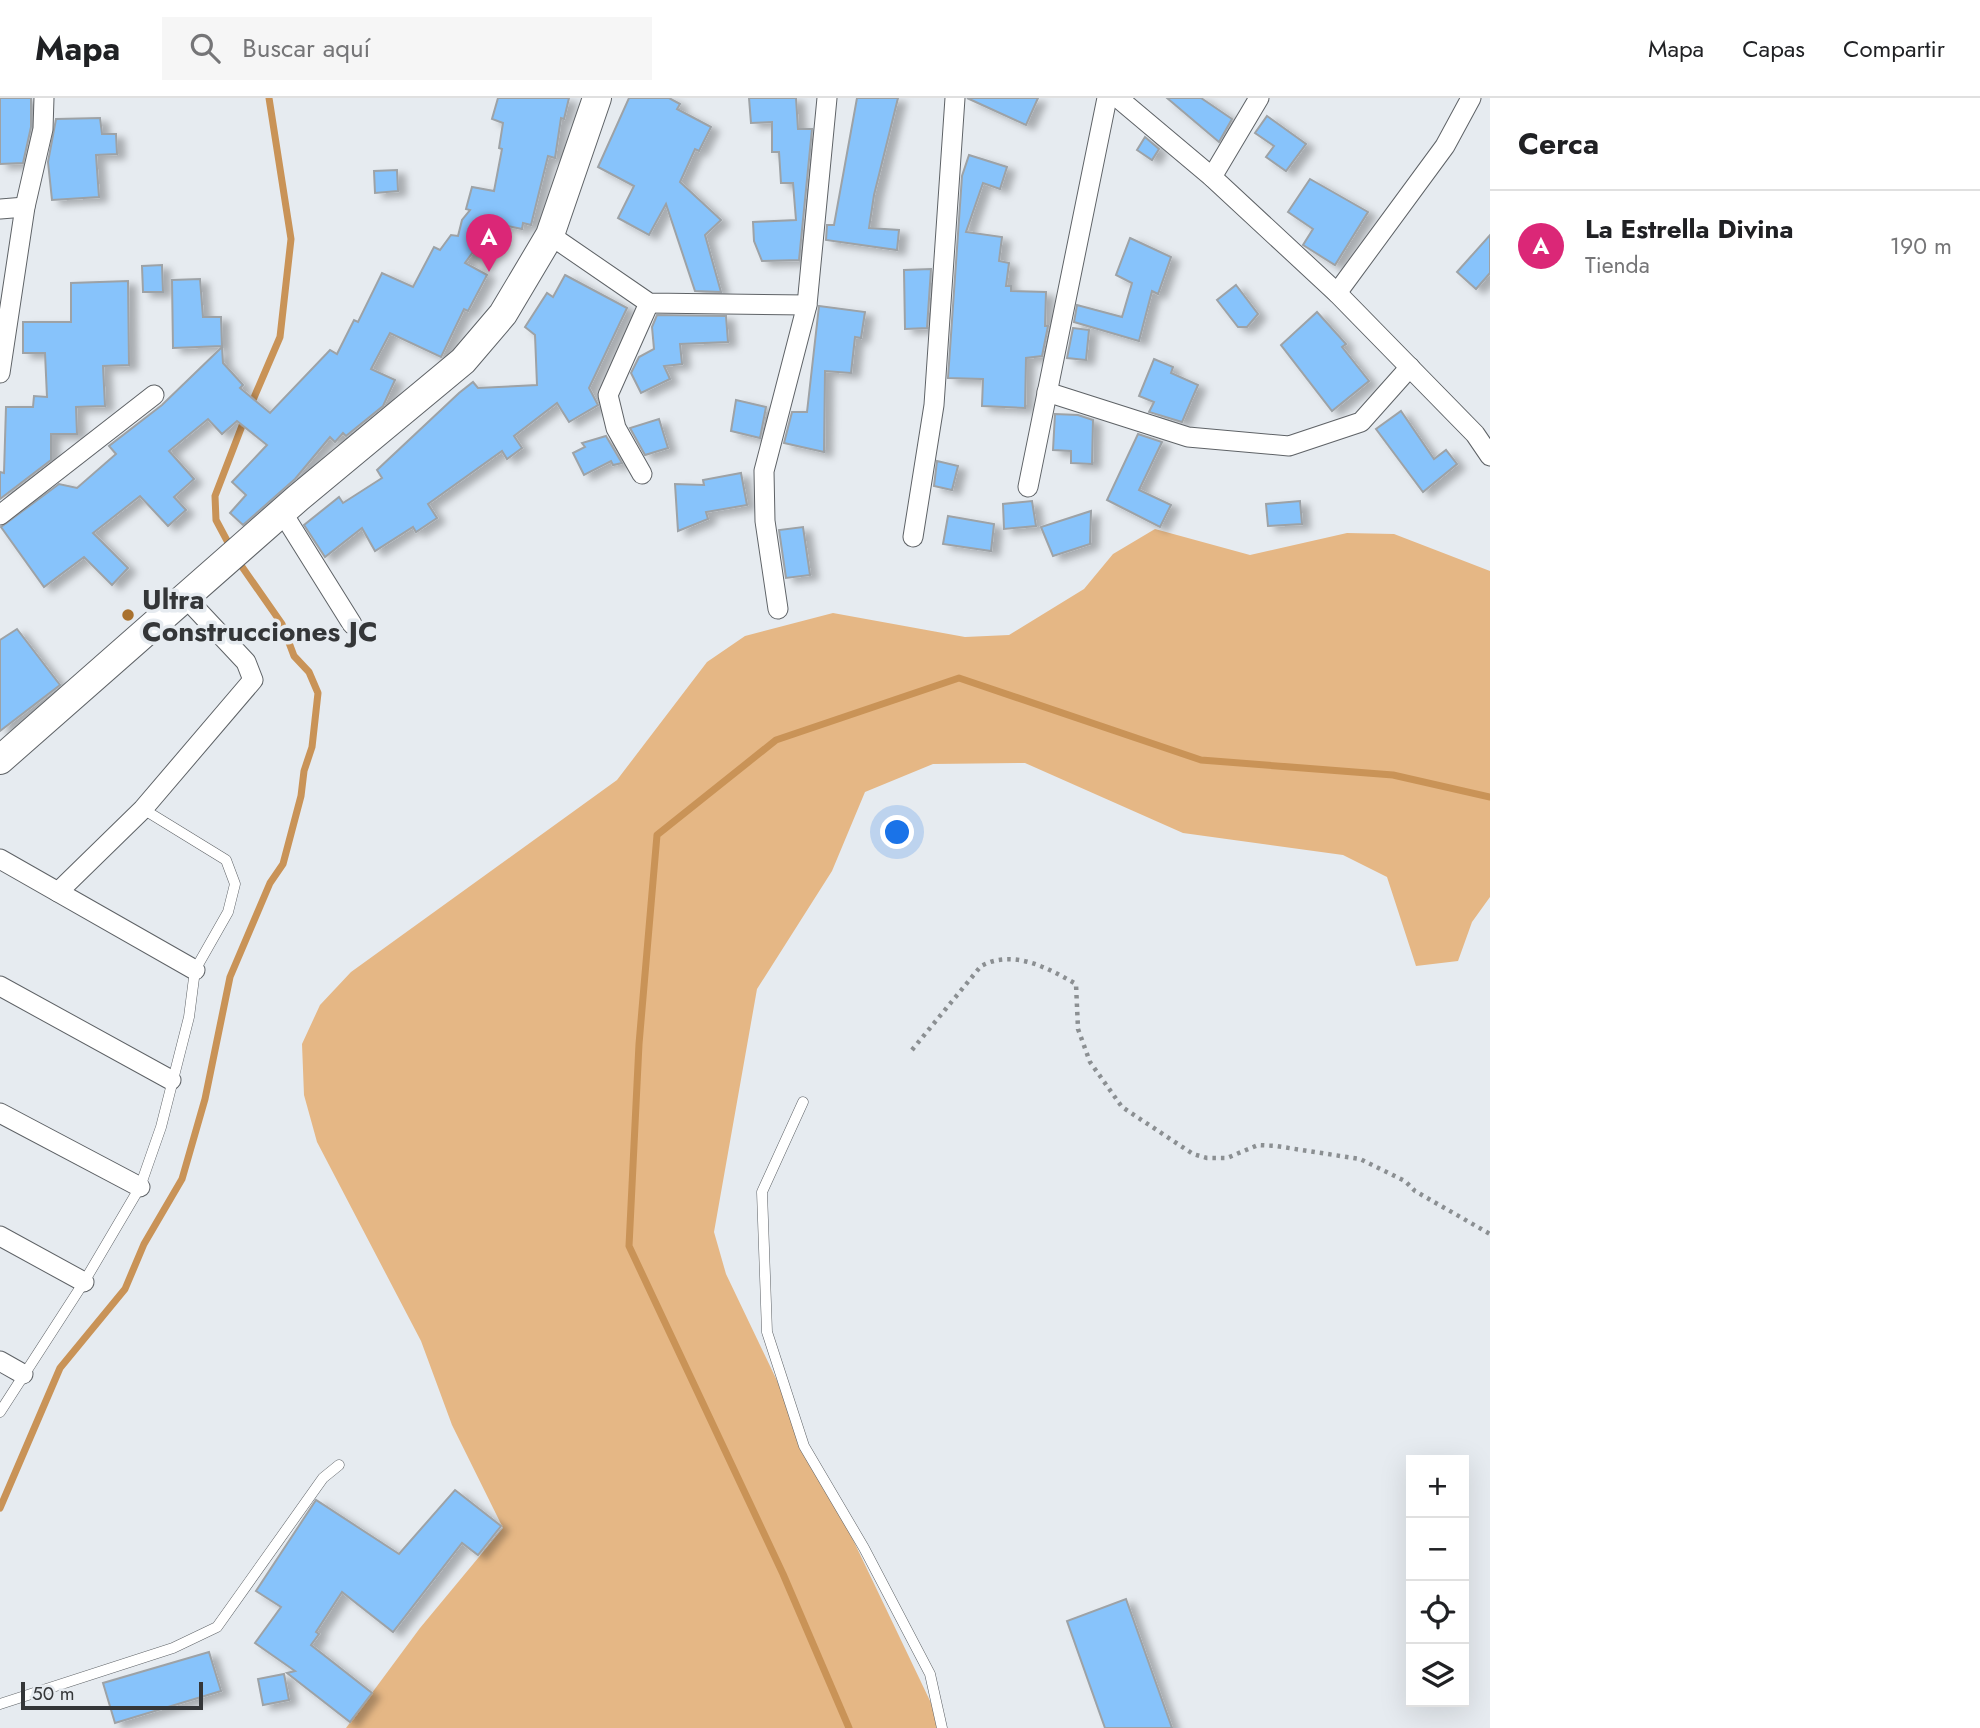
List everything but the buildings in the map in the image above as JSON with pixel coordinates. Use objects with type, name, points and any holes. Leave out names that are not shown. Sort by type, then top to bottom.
[{"type":"main road","points":[[0,760],[282,512],[463,361],[503,314],[550,236],[597,98]]},
{"type":"street","points":[[0,373],[25,206],[43,129],[44,98]]},
{"type":"street","points":[[778,609],[765,522],[764,471],[807,304],[827,98]]},
{"type":"street","points":[[913,537],[934,405],[955,98]]},
{"type":"street","points":[[1028,487],[1107,98]]},
{"type":"street","points":[[1118,98],[1212,177],[1337,293],[1489,450]]},
{"type":"street","points":[[1212,177],[1259,98]]},
{"type":"street","points":[[1337,293],[1445,146],[1471,98]]},
{"type":"street","points":[[0,209],[25,206]]},
{"type":"street","points":[[550,236],[649,303],[807,304]]},
{"type":"street","points":[[642,474],[616,428],[608,395],[627,346],[649,303]]},
{"type":"street","points":[[1047,392],[1188,438],[1289,446],[1361,422],[1410,367]]},
{"type":"street","points":[[0,515],[154,395]]},
{"type":"street","points":[[282,512],[352,624]]},
{"type":"street","points":[[58,892],[143,809],[253,680],[246,662],[186,598]]},
{"type":"street","points":[[0,859],[195,970]]},
{"type":"street","points":[[0,986],[171,1080]]},
{"type":"street","points":[[0,1113],[140,1187]]},
{"type":"street","points":[[0,1236],[85,1282]]},
{"type":"street","points":[[0,1361],[23,1374]]},
{"type":"lane","points":[[0,1412],[85,1282],[140,1187],[161,1127],[189,1017],[195,970],[228,912],[235,884],[226,860],[143,809]]},
{"type":"lane","points":[[803,1102],[762,1192],[767,1332],[804,1446],[864,1548],[930,1674],[942,1728]]},
{"type":"lane","points":[[0,1704],[173,1648],[217,1627],[323,1478],[339,1465]]},
{"type":"path","points":[[912,1050],[981,966],[994,959],[1028,960],[1076,984],[1078,1030],[1090,1062],[1122,1107],[1193,1154],[1207,1158],[1227,1158],[1258,1145],[1360,1159],[1405,1181],[1415,1191],[1490,1234]]},
{"type":"shaded area","points":[[1155,529],[1250,555],[1347,533],[1394,534],[1490,571],[1490,897],[1472,922],[1458,961],[1416,966],[1387,877],[1343,855],[1183,833],[1025,763],[933,764],[865,792],[832,871],[757,989],[714,1232],[726,1274],[943,1728],[346,1728],[420,1628],[503,1528],[452,1425],[421,1341],[317,1142],[304,1095],[302,1044],[320,1005],[351,972],[617,780],[707,662],[745,636],[833,613],[965,637],[1009,635],[1084,589],[1113,554]]},
{"type":"waterway","points":[[250,407],[280,337],[291,239],[269,98]]},
{"type":"waterway","points":[[232,550],[216,520],[215,496],[245,418]]},
{"type":"waterway","points":[[0,1508],[60,1368],[125,1289],[144,1244],[182,1179],[205,1099],[230,977],[270,883],[283,864],[301,796],[304,771],[312,747],[318,693],[309,672],[294,656],[282,624],[238,561]]},
{"type":"waterway","points":[[849,1728],[783,1574],[629,1246],[639,1044],[657,835],[776,740],[959,678],[1201,760],[1393,775],[1490,797]]},
{"type":"place","name":"La Estrella Divina","points":[[489,272]]},
{"type":"place","name":"Ultra Construcciones JC","points":[[128,615]]}]
